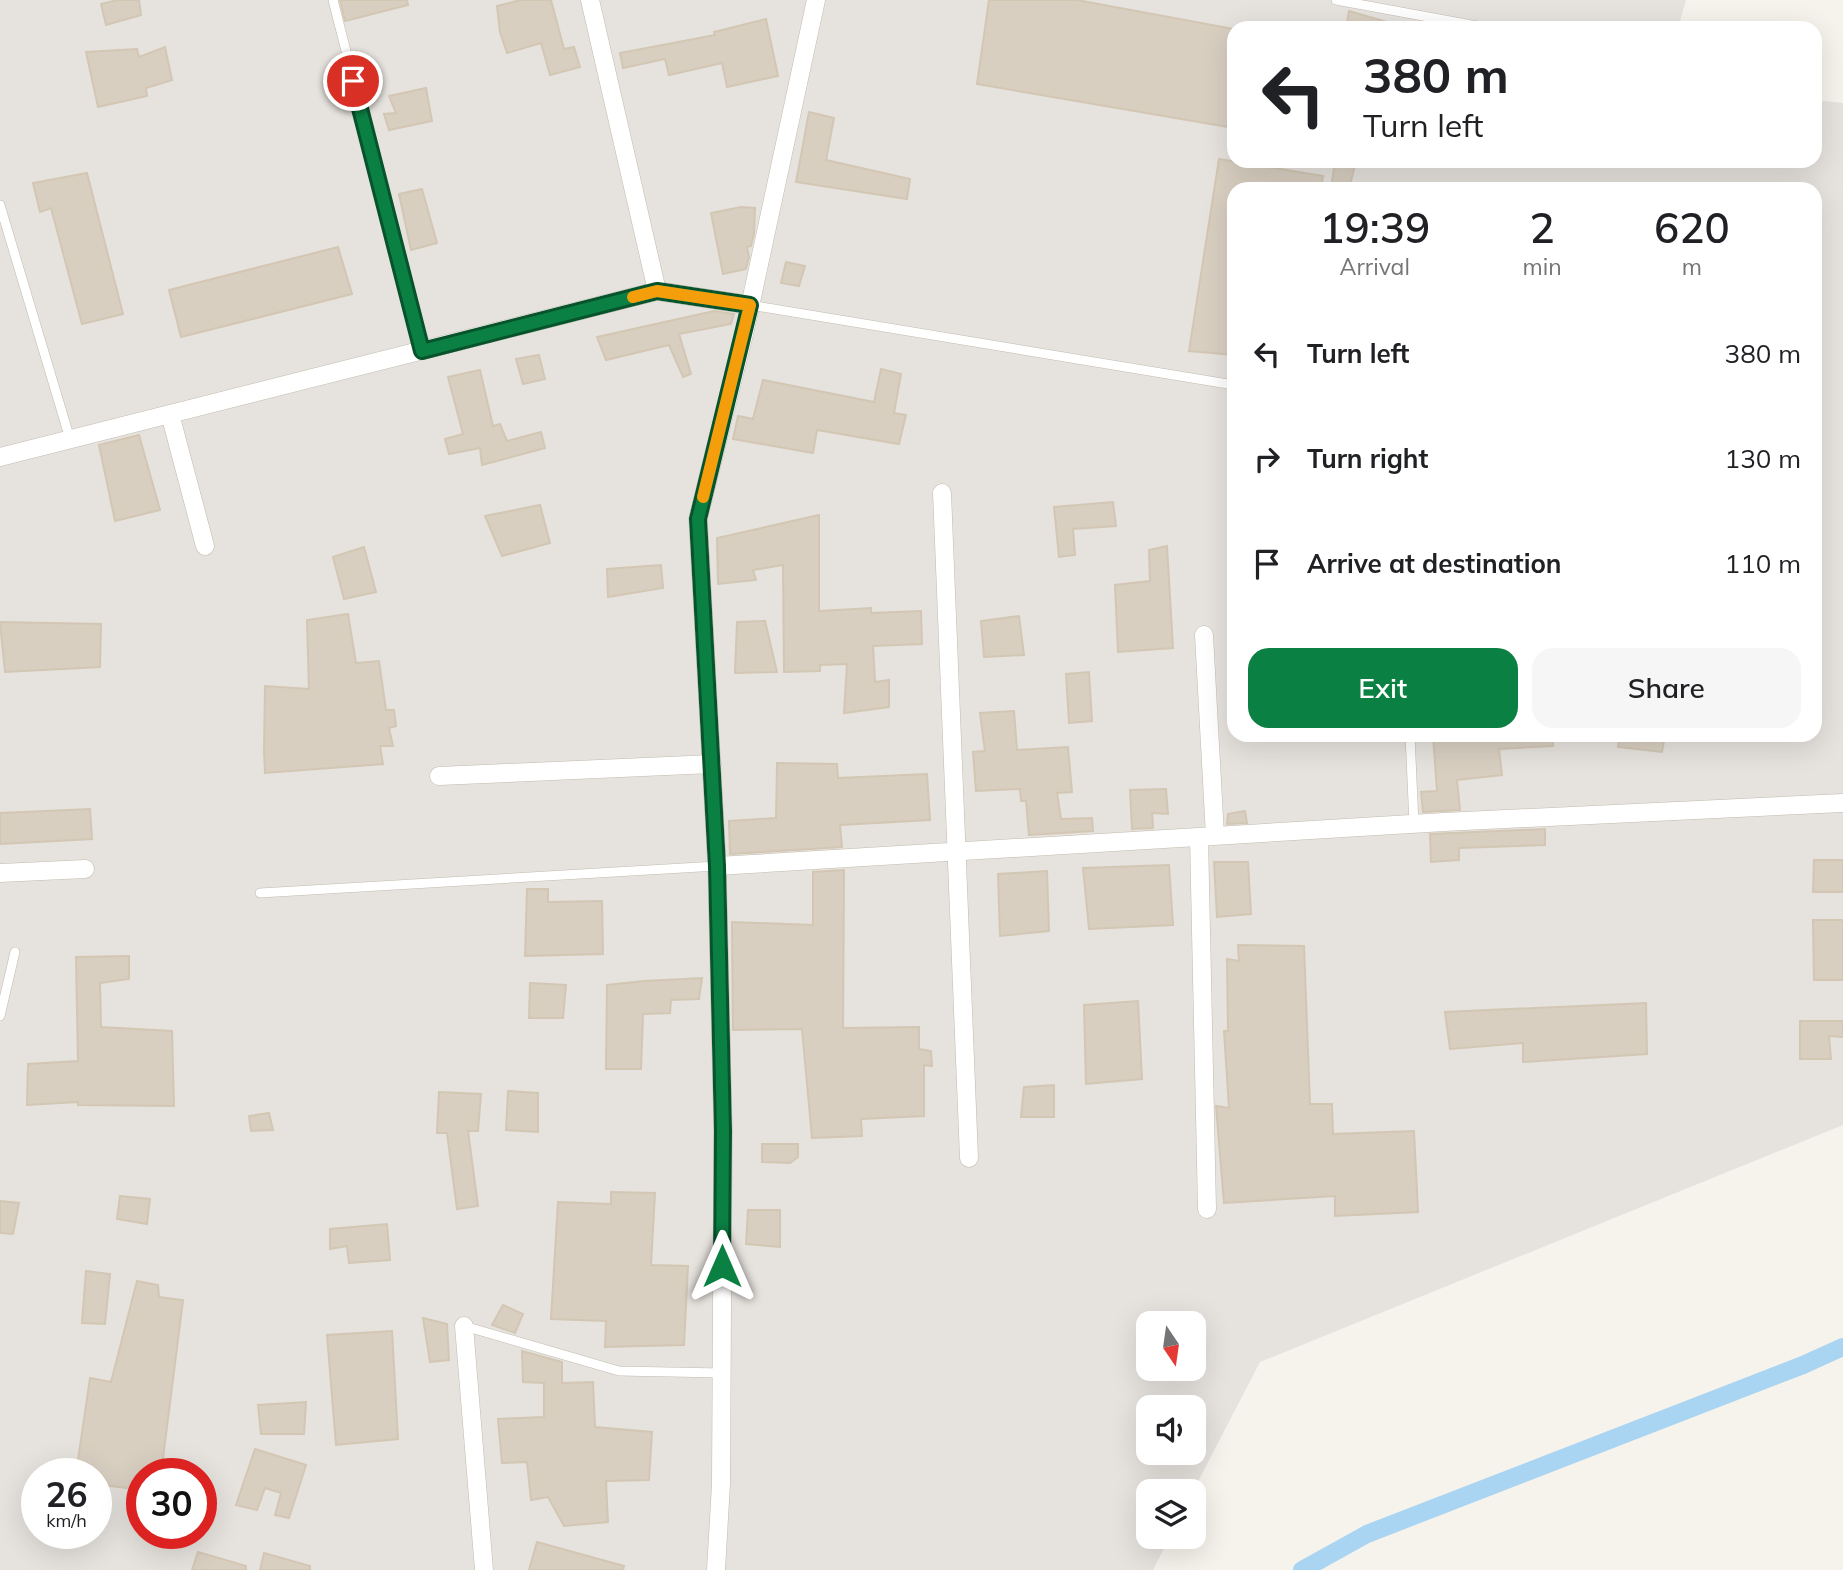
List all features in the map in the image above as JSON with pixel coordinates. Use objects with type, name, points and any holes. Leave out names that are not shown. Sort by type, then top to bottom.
[{"type":"street","points":[[590,0],[657,291]]},
{"type":"street","points":[[716,1570],[721,1484],[723,1131],[717,866],[698,519],[750,305],[816,0]]},
{"type":"street","points":[[0,457],[657,291],[750,305]]},
{"type":"street","points":[[170,414],[205,546]]},
{"type":"street","points":[[942,493],[959,851],[969,1158]]},
{"type":"street","points":[[1204,635],[1207,1209]]},
{"type":"street","points":[[439,776],[712,764]]},
{"type":"street","points":[[717,866],[1414,824],[1843,803]]},
{"type":"street","points":[[0,873],[85,869]]},
{"type":"street","points":[[464,1326],[484,1570]]},
{"type":"lane","points":[[333,0],[422,351]]},
{"type":"lane","points":[[1336,0],[1450,21]]},
{"type":"lane","points":[[0,205],[71,439]]},
{"type":"lane","points":[[750,305],[1227,384]]},
{"type":"lane","points":[[1410,742],[1414,824]]},
{"type":"lane","points":[[260,893],[717,866]]},
{"type":"lane","points":[[0,1016],[15,952]]},
{"type":"lane","points":[[464,1326],[619,1371],[721,1373]]},
{"type":"shaded area","points":[[0,0],[1686,0],[1680,21],[1227,21],[1227,168],[1822,168],[1822,101],[1843,103],[1843,1125],[1260,1362],[1199,1479],[1136,1479],[1136,1549],[1164,1549],[1153,1570],[0,1570]]},
{"type":"building","points":[[118,0],[139,0],[141,15],[106,25],[101,4]]},
{"type":"building","points":[[340,0],[407,0],[408,5],[345,21]]},
{"type":"building","points":[[521,0],[551,0],[564,49],[574,47],[580,67],[550,75],[541,43],[507,53],[500,32],[497,6]]},
{"type":"building","points":[[989,0],[1077,0],[1227,28],[1227,127],[977,84]]},
{"type":"building","points":[[1349,11],[1384,21],[1347,21]]},
{"type":"building","points":[[766,19],[778,76],[727,87],[722,63],[669,75],[665,59],[623,68],[620,53],[715,35],[714,32]]},
{"type":"building","points":[[165,47],[172,80],[146,88],[147,96],[98,107],[86,52],[137,49],[139,57]]},
{"type":"building","points":[[426,88],[432,121],[389,130],[384,114],[396,113],[389,96]]},
{"type":"building","points":[[809,112],[834,118],[826,160],[910,179],[907,199],[796,182]]},
{"type":"building","points":[[1219,159],[1227,160],[1227,168],[1274,168],[1323,176],[1322,182],[1227,182],[1227,354],[1189,351]]},
{"type":"building","points":[[1334,168],[1354,168],[1351,182],[1332,182]]},
{"type":"building","points":[[87,173],[123,314],[82,324],[51,208],[40,212],[33,183]]},
{"type":"building","points":[[422,189],[437,243],[411,250],[399,194]]},
{"type":"building","points":[[741,207],[755,208],[754,233],[751,246],[747,247],[749,257],[746,269],[723,274],[711,213]]},
{"type":"building","points":[[338,247],[352,294],[181,337],[169,290]]},
{"type":"building","points":[[786,262],[805,266],[799,286],[781,283]]},
{"type":"building","points":[[714,311],[734,314],[731,324],[679,334],[691,374],[683,377],[669,345],[606,360],[597,337]]},
{"type":"building","points":[[539,355],[545,379],[523,384],[516,359]]},
{"type":"building","points":[[881,369],[901,374],[894,413],[906,415],[899,444],[817,430],[813,453],[733,439],[738,416],[753,419],[763,380],[874,402]]},
{"type":"building","points":[[480,370],[493,426],[500,424],[507,441],[541,432],[545,448],[482,465],[480,448],[449,454],[445,439],[463,434],[448,377]]},
{"type":"building","points":[[139,435],[160,510],[115,521],[99,445]]},
{"type":"building","points":[[1113,502],[1116,526],[1073,529],[1075,555],[1059,557],[1054,507]]},
{"type":"building","points":[[540,505],[550,543],[502,556],[485,516]]},
{"type":"building","points":[[819,515],[819,611],[871,608],[871,613],[921,611],[922,644],[873,646],[875,682],[889,680],[889,707],[844,713],[847,664],[820,665],[820,671],[784,672],[783,565],[753,570],[756,580],[718,584],[717,538]]},
{"type":"building","points":[[1167,546],[1173,648],[1118,652],[1115,585],[1150,581],[1149,550]]},
{"type":"building","points":[[364,547],[376,592],[344,599],[333,557]]},
{"type":"building","points":[[661,565],[663,588],[608,597],[607,569]]},
{"type":"building","points":[[348,614],[356,663],[379,661],[386,710],[394,710],[396,726],[389,728],[393,746],[380,746],[383,764],[265,773],[265,686],[309,689],[307,620]]},
{"type":"building","points":[[1019,616],[1024,655],[984,657],[981,621]]},
{"type":"building","points":[[765,621],[777,672],[735,673],[737,622]]},
{"type":"building","points":[[0,622],[101,624],[100,667],[5,672]]},
{"type":"building","points":[[1089,672],[1092,721],[1069,723],[1066,674]]},
{"type":"building","points":[[1014,711],[1017,750],[1068,747],[1072,792],[1057,793],[1061,819],[1092,818],[1093,831],[1029,835],[1026,801],[1021,801],[1020,789],[976,791],[973,752],[985,751],[980,713]]},
{"type":"building","points":[[1434,742],[1553,742],[1553,746],[1499,749],[1502,775],[1457,780],[1460,810],[1423,812],[1421,792],[1437,791]]},
{"type":"building","points":[[1619,742],[1664,742],[1662,752],[1618,747]]},
{"type":"building","points":[[777,763],[837,764],[838,778],[927,774],[930,820],[840,825],[842,847],[730,854],[729,821],[776,818]]},
{"type":"building","points":[[1166,789],[1168,814],[1152,813],[1153,828],[1132,829],[1130,790]]},
{"type":"building","points":[[90,809],[92,839],[0,844],[0,813]]},
{"type":"building","points":[[1245,811],[1247,823],[1227,824],[1228,814]]},
{"type":"building","points":[[1545,829],[1545,845],[1459,848],[1459,860],[1431,862],[1430,834]]},
{"type":"building","points":[[1814,860],[1843,860],[1843,892],[1813,892]]},
{"type":"building","points":[[1214,862],[1248,862],[1251,914],[1217,917]]},
{"type":"building","points":[[1169,865],[1173,925],[1089,929],[1083,868]]},
{"type":"building","points":[[844,870],[843,1028],[919,1027],[919,1049],[931,1051],[932,1066],[924,1065],[924,1116],[861,1119],[862,1136],[812,1138],[802,1029],[733,1030],[732,922],[813,925],[813,872]]},
{"type":"building","points":[[1047,871],[1049,931],[1000,936],[998,874]]},
{"type":"building","points":[[527,889],[548,889],[548,902],[602,901],[603,954],[525,956]]},
{"type":"building","points":[[1813,920],[1843,920],[1843,980],[1814,980]]},
{"type":"building","points":[[1238,945],[1304,946],[1310,1104],[1332,1104],[1333,1134],[1414,1131],[1418,1212],[1335,1216],[1335,1196],[1224,1203],[1216,1106],[1229,1108],[1224,1031],[1228,1031],[1227,959],[1239,961]]},
{"type":"building","points":[[129,956],[129,979],[100,983],[101,1027],[172,1031],[174,1106],[78,1105],[78,1102],[27,1105],[28,1064],[78,1061],[76,957]]},
{"type":"building","points":[[702,978],[699,999],[671,1000],[670,1013],[643,1014],[641,1069],[606,1069],[607,985]]},
{"type":"building","points":[[530,983],[566,985],[563,1018],[529,1018]]},
{"type":"building","points":[[1138,1001],[1142,1079],[1086,1084],[1084,1005]]},
{"type":"building","points":[[1646,1003],[1647,1054],[1523,1062],[1523,1043],[1450,1049],[1445,1012]]},
{"type":"building","points":[[1800,1021],[1843,1021],[1843,1037],[1829,1036],[1831,1059],[1800,1059]]},
{"type":"building","points":[[1054,1085],[1054,1117],[1021,1117],[1024,1087]]},
{"type":"building","points":[[508,1091],[538,1093],[538,1132],[506,1130]]},
{"type":"building","points":[[439,1092],[481,1094],[478,1131],[468,1131],[478,1206],[457,1209],[447,1133],[437,1133]]},
{"type":"building","points":[[269,1113],[273,1130],[251,1131],[249,1116]]},
{"type":"building","points":[[762,1144],[798,1144],[798,1157],[790,1163],[762,1162]]},
{"type":"building","points":[[611,1192],[655,1193],[651,1265],[688,1266],[684,1345],[605,1347],[606,1321],[551,1319],[558,1202],[611,1204]]},
{"type":"building","points":[[120,1196],[150,1199],[147,1224],[117,1219]]},
{"type":"building","points":[[0,1201],[19,1203],[13,1234],[0,1233]]},
{"type":"building","points":[[748,1210],[780,1210],[780,1247],[746,1244]]},
{"type":"building","points":[[387,1224],[390,1260],[349,1263],[347,1246],[330,1249],[330,1229]]},
{"type":"building","points":[[86,1271],[110,1274],[105,1324],[82,1323]]},
{"type":"building","points":[[137,1281],[158,1285],[159,1297],[183,1300],[163,1458],[126,1458],[126,1488],[112,1486],[112,1458],[78,1458],[90,1378],[111,1382]]},
{"type":"building","points":[[503,1305],[523,1314],[515,1333],[492,1325]]},
{"type":"building","points":[[423,1318],[447,1324],[449,1360],[430,1362]]},
{"type":"building","points":[[392,1331],[398,1439],[336,1445],[327,1335]]},
{"type":"building","points":[[522,1351],[562,1362],[562,1383],[593,1382],[595,1427],[652,1432],[649,1480],[606,1481],[608,1522],[564,1526],[548,1497],[531,1500],[527,1462],[502,1463],[498,1419],[544,1417],[544,1383],[523,1382]]},
{"type":"building","points":[[306,1402],[304,1434],[261,1434],[258,1405]]},
{"type":"building","points":[[255,1449],[306,1465],[289,1518],[275,1515],[281,1493],[265,1488],[257,1510],[236,1505]]},
{"type":"building","points":[[537,1542],[624,1566],[623,1570],[529,1570]]},
{"type":"building","points":[[198,1552],[246,1566],[246,1570],[192,1570]]},
{"type":"building","points":[[264,1553],[310,1566],[310,1570],[260,1570]]},
{"type":"waterway","points":[[1302,1570],[1367,1534],[1803,1365],[1843,1347]]},
{"type":"slow traffic","points":[[633,297],[657,291],[750,305],[703,497]]},
{"type":"route","points":[[353,81],[422,351],[657,291],[750,305],[698,519],[717,866],[723,1131],[722,1266]]}]
